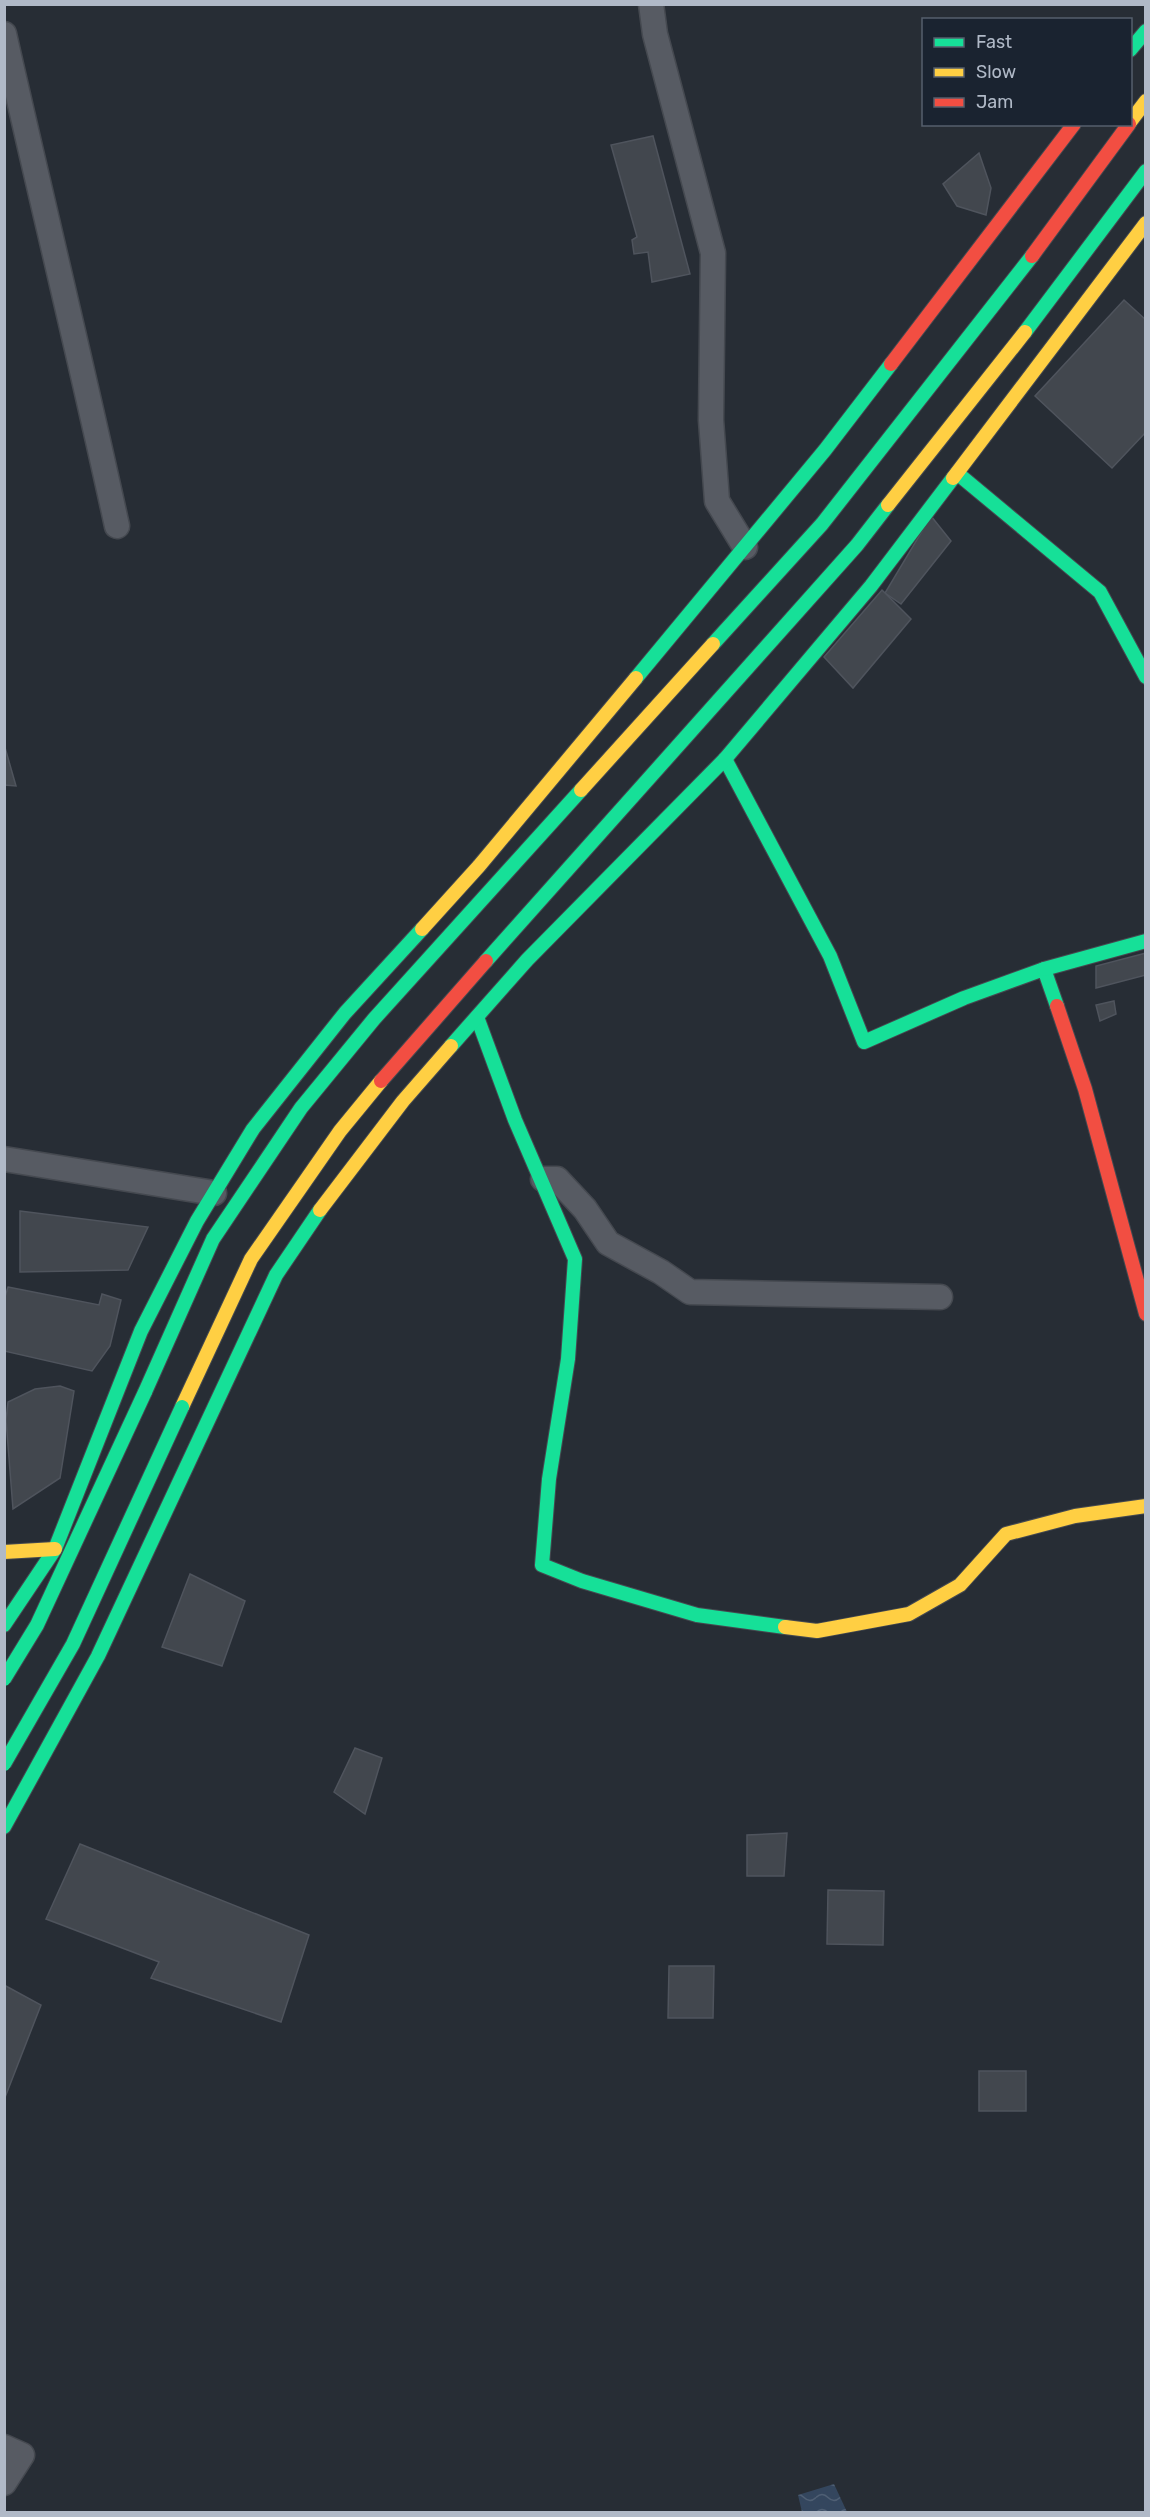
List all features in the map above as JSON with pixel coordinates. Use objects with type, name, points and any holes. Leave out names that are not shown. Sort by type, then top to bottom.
[{"type":"main road","points":[[1132,49],[1146,31]]},
{"type":"main road","points":[[1132,120],[1146,101]]},
{"type":"main road","points":[[4,1625],[55,1549],[141,1331],[214,1193],[253,1129],[345,1013],[479,866],[825,450],[1072,126]]},
{"type":"main road","points":[[4,1679],[38,1625],[213,1239],[301,1108],[374,1019],[822,524],[1059,222],[1128,126]]},
{"type":"main road","points":[[4,1764],[73,1644],[251,1259],[340,1131],[401,1057],[857,545],[1083,258],[1146,171]]},
{"type":"main road","points":[[4,1827],[98,1656],[276,1275],[369,1145],[477,1017],[528,960],[725,759],[871,586],[1146,223]]},
{"type":"main road","points":[[957,473],[1100,592],[1146,677]]},
{"type":"main road","points":[[725,759],[830,956],[864,1042],[964,998],[1044,969],[1146,941]]},
{"type":"main road","points":[[1044,969],[1085,1089],[1146,1314]]},
{"type":"main road","points":[[477,1017],[515,1120],[543,1179],[575,1259],[568,1359],[549,1479],[542,1566],[582,1581],[697,1615],[817,1631],[909,1614],[960,1585],[1006,1534],[1075,1516],[1146,1506]]},
{"type":"main road","points":[[4,1552],[55,1549]]},
{"type":"street","points":[[651,4],[655,34],[713,253],[711,420],[717,501],[745,547]]},
{"type":"street","points":[[4,34],[35,174],[67,297],[117,526]]},
{"type":"street","points":[[4,1159],[214,1193]]},
{"type":"street","points":[[543,1179],[557,1179],[585,1209],[609,1243],[661,1272],[690,1292],[940,1297]]},
{"type":"street","points":[[4,2447],[22,2455],[4,2483]]},
{"type":"water","points":[[834,2484],[847,2512],[802,2512],[798,2495]]},
{"type":"building","points":[[653,136],[690,274],[652,282],[648,252],[634,254],[632,240],[637,237],[611,145]]},
{"type":"building","points":[[979,153],[991,188],[986,215],[957,206],[943,184]]},
{"type":"building","points":[[1124,300],[1146,320],[1146,432],[1112,468],[1035,396]]},
{"type":"building","points":[[931,516],[951,541],[901,604],[885,593]]},
{"type":"building","points":[[882,590],[911,619],[853,688],[824,657]]},
{"type":"building","points":[[4,744],[16,786],[4,785]]},
{"type":"building","points":[[1146,953],[1146,975],[1096,988],[1096,966]]},
{"type":"building","points":[[1114,1001],[1116,1014],[1100,1021],[1096,1005]]},
{"type":"building","points":[[20,1211],[148,1227],[128,1270],[20,1272]]},
{"type":"building","points":[[8,1287],[99,1305],[102,1294],[121,1300],[110,1346],[92,1371],[4,1351],[4,1300]]},
{"type":"building","points":[[60,1386],[74,1391],[60,1478],[13,1509],[6,1420],[8,1402],[35,1389]]},
{"type":"building","points":[[190,1574],[245,1601],[222,1666],[162,1647]]},
{"type":"building","points":[[355,1748],[382,1758],[365,1814],[334,1792]]},
{"type":"building","points":[[787,1833],[784,1876],[747,1876],[747,1835]]},
{"type":"building","points":[[80,1844],[309,1935],[281,2022],[151,1978],[159,1962],[46,1919]]},
{"type":"building","points":[[828,1890],[884,1891],[883,1945],[827,1944]]},
{"type":"building","points":[[669,1966],[714,1966],[713,2018],[668,2018]]},
{"type":"building","points":[[4,1985],[41,2005],[4,2100]]},
{"type":"building","points":[[979,2071],[1026,2071],[1026,2111],[979,2111]]},
{"type":"traffic: fast","points":[[1132,48],[1146,31]]},
{"type":"traffic: fast","points":[[1025,332],[1146,171]]},
{"type":"traffic: fast","points":[[713,644],[822,524],[1032,256]]},
{"type":"traffic: fast","points":[[636,678],[825,450],[891,364]]},
{"type":"traffic: fast","points":[[957,473],[1100,592],[1146,677]]},
{"type":"traffic: fast","points":[[451,1046],[527,960],[725,759],[871,586],[953,478]]},
{"type":"traffic: fast","points":[[486,961],[857,545],[888,505]]},
{"type":"traffic: fast","points":[[725,759],[830,956],[864,1042],[964,998],[1044,969],[1057,1006]]},
{"type":"traffic: fast","points":[[145,1392],[213,1239],[301,1108],[374,1019],[581,790]]},
{"type":"traffic: fast","points":[[4,1625],[55,1549],[141,1331],[197,1221],[253,1129],[345,1013],[422,929]]},
{"type":"traffic: fast","points":[[1044,969],[1146,941]]},
{"type":"traffic: fast","points":[[477,1017],[515,1120],[575,1259],[568,1359],[549,1479],[542,1565],[582,1581],[697,1615],[785,1627]]},
{"type":"traffic: fast","points":[[4,1827],[98,1656],[276,1275],[320,1210]]},
{"type":"traffic: fast","points":[[4,1679],[37,1625],[145,1392]]},
{"type":"traffic: fast","points":[[4,1764],[73,1644],[182,1407]]},
{"type":"traffic: slow","points":[[1132,119],[1146,101]]},
{"type":"traffic: slow","points":[[953,478],[1146,223]]},
{"type":"traffic: slow","points":[[888,505],[1025,332]]},
{"type":"traffic: slow","points":[[581,790],[713,644]]},
{"type":"traffic: slow","points":[[422,929],[479,866],[636,678]]},
{"type":"traffic: slow","points":[[320,1210],[403,1101],[451,1046]]},
{"type":"traffic: slow","points":[[182,1407],[251,1259],[340,1131],[381,1081]]},
{"type":"traffic: slow","points":[[785,1627],[817,1631],[909,1614],[960,1585],[1006,1534],[1075,1516],[1146,1506]]},
{"type":"traffic: slow","points":[[4,1552],[55,1549]]},
{"type":"traffic: jam","points":[[891,364],[1072,126]]},
{"type":"traffic: jam","points":[[1032,256],[1128,126]]},
{"type":"traffic: jam","points":[[381,1081],[486,961]]},
{"type":"traffic: jam","points":[[1057,1006],[1085,1089],[1146,1314]]}]
